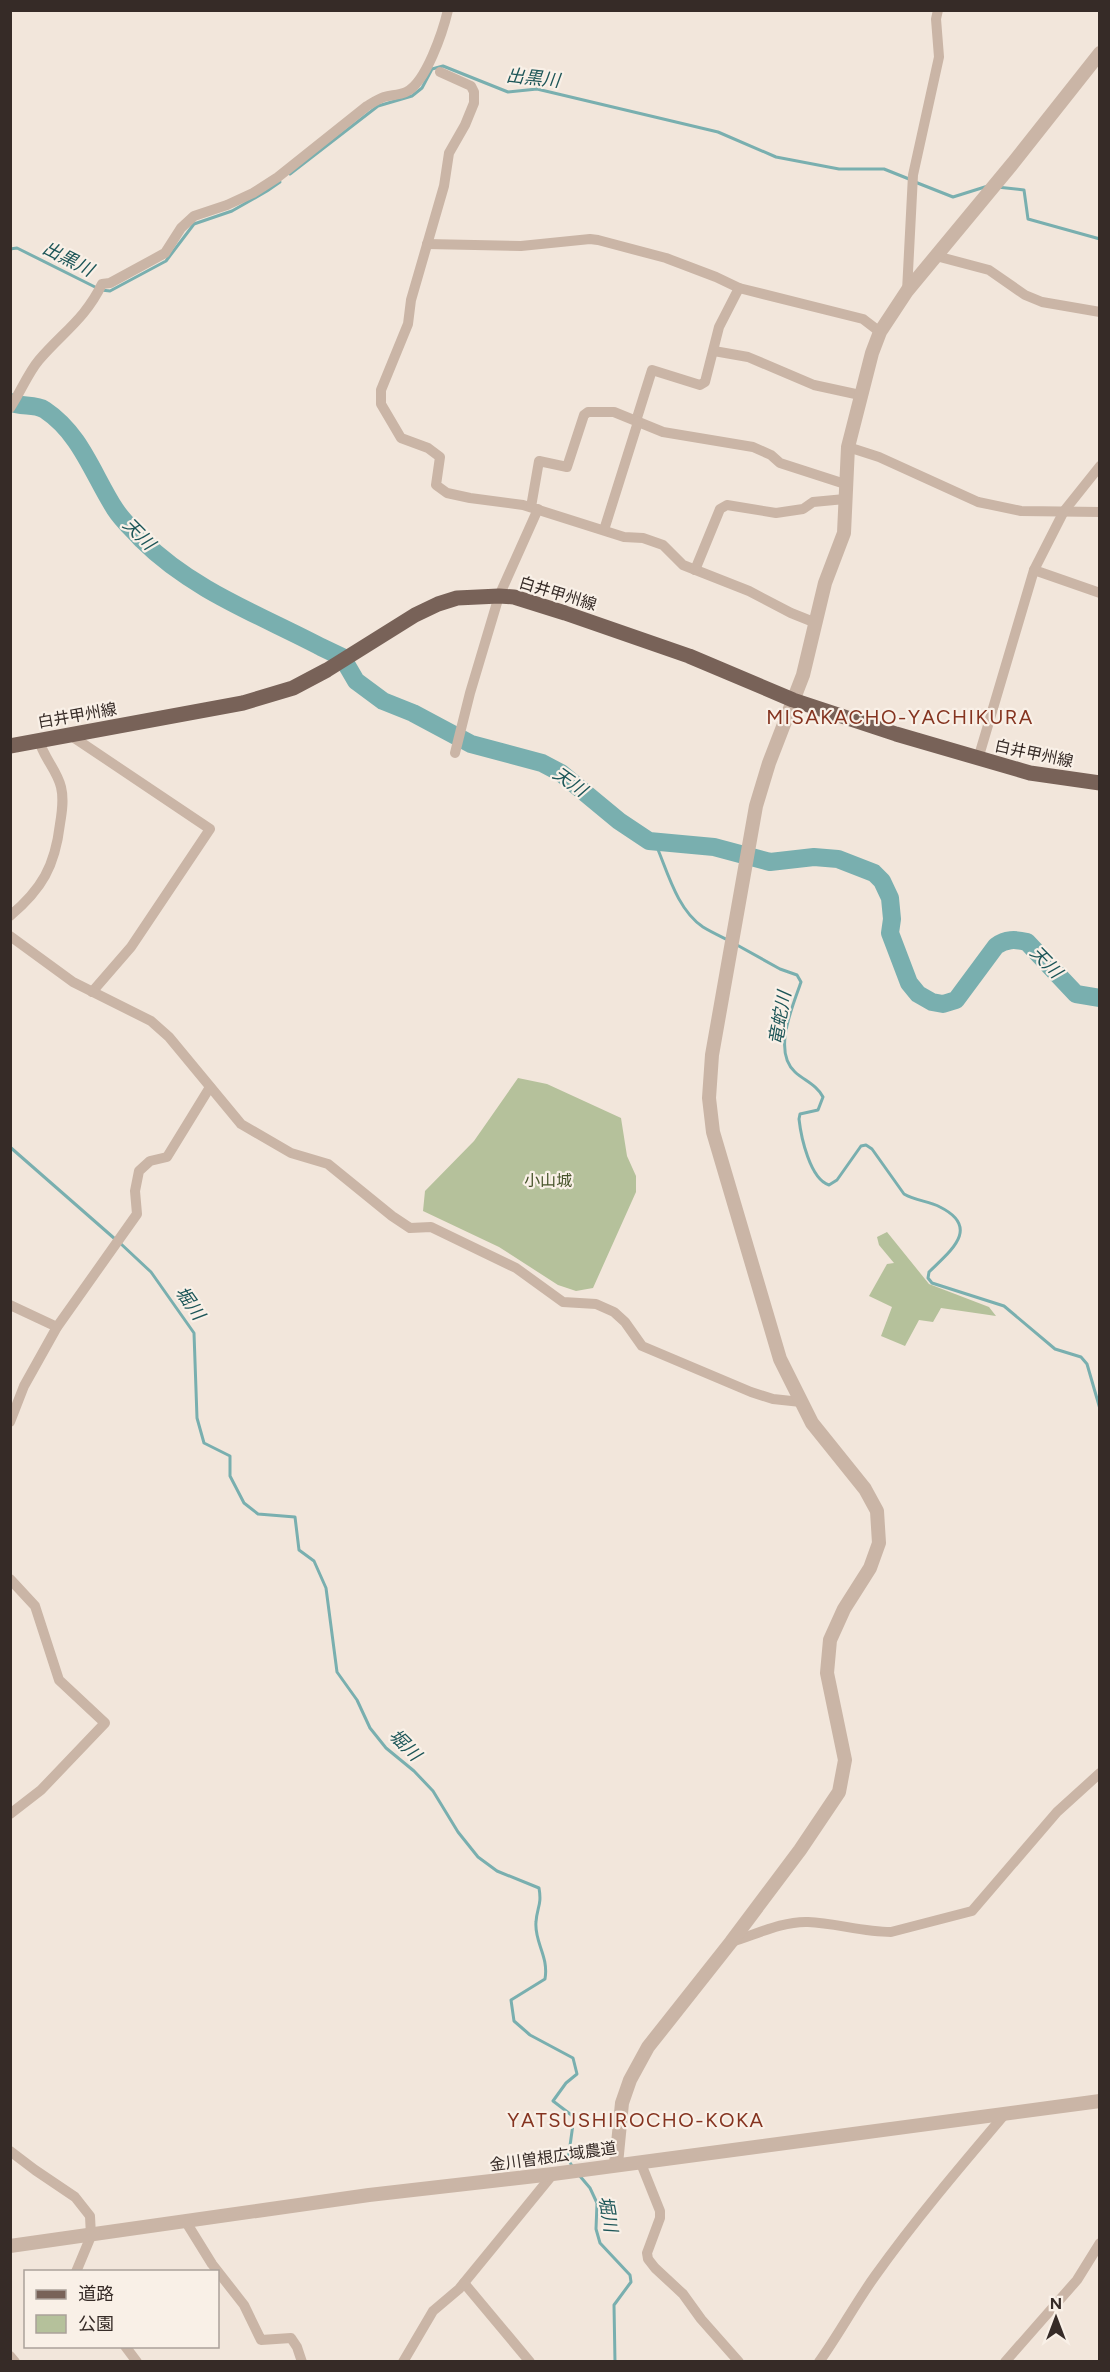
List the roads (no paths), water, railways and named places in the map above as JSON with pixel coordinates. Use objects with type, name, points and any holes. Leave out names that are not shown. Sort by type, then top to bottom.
[{"type":"main road","name":"白井甲州線","points":[[10,746],[243,703],[292,688],[327,670],[415,615],[438,604],[457,598],[499,596],[514,597],[566,613],[689,656],[793,700],[978,759],[1030,773],[1100,783]]},
{"type":"street","points":[[10,408],[38,361],[72,328],[99,289],[165,253],[181,228],[194,216],[253,193],[278,177],[367,106],[383,98],[407,92],[415,86],[432,60],[448,10]]},
{"type":"street","points":[[907,291],[912,180],[939,57],[936,19],[938,10]]},
{"type":"street","points":[[616,2164],[622,2103],[630,2080],[648,2047],[800,1850],[839,1792],[845,1760],[827,1673],[830,1640],[844,1610],[870,1568],[879,1542],[877,1511],[865,1489],[812,1423],[780,1359],[712,1132],[710,1078],[744,866],[756,806],[769,763],[803,675],[825,583],[844,533],[848,447],[860,394],[880,332],[907,291],[1100,53]]},
{"type":"street","points":[[440,72],[471,86],[474,92],[474,103],[449,153],[444,186],[411,300],[408,324],[381,390],[381,404],[401,438],[428,448],[440,457],[436,485],[447,493],[534,508],[624,537],[643,538],[663,545],[683,565],[749,591],[816,623]]},
{"type":"street","points":[[427,244],[521,246],[590,239],[666,258],[739,288],[863,319],[880,332]]},
{"type":"street","points":[[936,256],[988,270],[1026,295],[1042,302],[1100,312]]},
{"type":"street","points":[[604,530],[652,370],[700,385],[705,382],[719,327],[739,288]]},
{"type":"street","points":[[714,351],[748,357],[814,385],[860,394]]},
{"type":"street","points":[[455,753],[499,596],[534,508],[539,461],[567,467],[584,415],[588,412],[614,412],[663,432],[753,447],[771,455],[780,463],[845,484]]},
{"type":"street","points":[[848,447],[879,457],[978,502],[1022,511],[1100,512]]},
{"type":"street","points":[[978,759],[1034,570],[1064,511],[1100,466]]},
{"type":"street","points":[[695,570],[720,509],[727,505],[776,513],[803,509],[813,502],[845,499]]},
{"type":"street","points":[[1034,570],[1100,593]]},
{"type":"street","points":[[70,735],[210,829],[131,947],[92,992]]},
{"type":"street","points":[[10,916],[29,900],[45,876],[54,861],[59,837],[63,802],[61,785],[39,740]]},
{"type":"street","points":[[10,936],[73,982],[151,1021],[169,1037],[241,1124],[291,1153],[328,1164],[410,1228],[431,1227],[516,1268],[563,1302],[596,1304],[614,1312],[625,1322],[642,1346],[751,1392],[773,1399],[801,1402]]},
{"type":"street","points":[[10,1422],[24,1386],[57,1327],[137,1214],[135,1191],[139,1171],[150,1161],[166,1157],[210,1087]]},
{"type":"street","points":[[10,1305],[57,1327]]},
{"type":"street","points":[[10,1579],[35,1606],[59,1680],[105,1724],[41,1790],[10,1814]]},
{"type":"street","points":[[731,1942],[793,1923],[808,1922],[891,1932],[972,1911],[1057,1812],[1100,1773]]},
{"type":"street","name":"金川曽根広域農道","points":[[10,2246],[369,2195],[553,2174],[1100,2101]]},
{"type":"street","points":[[819,2361],[838,2336],[873,2278],[1005,2114]]},
{"type":"street","points":[[10,2151],[75,2197],[90,2216],[91,2236],[76,2270]]},
{"type":"street","points":[[640,2161],[660,2211],[660,2218],[646,2253],[648,2259],[683,2294],[701,2319],[738,2361]]},
{"type":"street","points":[[403,2361],[433,2311],[464,2283],[553,2174]]},
{"type":"street","points":[[186,2222],[217,2270]]},
{"type":"street","points":[[1005,2361],[1077,2280],[1100,2243]]},
{"type":"street","points":[[219,2273],[244,2306],[261,2340],[291,2338],[302,2361]]},
{"type":"street","points":[[464,2283],[530,2361]]},
{"type":"street","points":[[127,2348],[137,2361]]},
{"type":"street","points":[[10,2356],[15,2361]]},
{"type":"waterway","name":"出黒川","points":[[290,174],[378,106],[412,96],[422,88],[432,69],[443,66],[508,92],[537,89],[718,132],[776,157],[839,169],[884,169],[909,179]]},
{"type":"waterway","name":"出黒川","points":[[10,249],[17,248],[101,290],[110,291],[166,261],[194,224],[232,211],[280,182]]},
{"type":"waterway","name":"出黒川","points":[[915,182],[953,197],[988,186]]},
{"type":"waterway","name":"出黒川","points":[[997,187],[1024,190],[1028,219],[1100,239]]},
{"type":"waterway","name":"天川","points":[[10,402],[41,408],[68,431],[118,513],[162,558],[227,600],[342,657],[356,681],[383,701],[413,713],[471,744],[542,763],[561,773],[619,821],[649,841],[714,847],[770,862],[814,857],[838,859],[874,873],[882,881],[890,898],[892,919],[890,933],[909,983],[918,994],[932,1002],[943,1004],[956,1000],[996,946],[1015,940],[1027,942],[1076,994],[1100,998]]},
{"type":"waterway","name":"竜蛇川","points":[[654,840],[673,888],[686,910],[703,927],[728,940]]},
{"type":"waterway","name":"竜蛇川","points":[[737,945],[780,969],[797,975],[801,982],[786,1028],[785,1052],[788,1063],[795,1072],[814,1086],[823,1097],[818,1110],[800,1114],[799,1119],[804,1146],[817,1175],[829,1185],[837,1180],[861,1146],[866,1145],[872,1149],[904,1194],[936,1205],[952,1215],[959,1223],[958,1240],[929,1272],[928,1278],[932,1283],[1004,1306],[1055,1349],[1081,1357],[1087,1364],[1100,1409]]},
{"type":"waterway","name":"堀川","points":[[10,1147],[115,1239]]},
{"type":"waterway","name":"堀川","points":[[120,1243],[151,1272],[194,1333],[197,1418],[204,1443],[230,1456],[230,1476],[244,1503],[258,1514],[295,1517],[299,1550],[314,1561],[326,1588],[337,1672],[357,1700],[370,1728],[386,1748],[414,1771],[433,1791],[458,1832],[478,1857],[497,1871],[539,1888],[536,1929],[545,1963],[545,1979],[511,2000],[514,2021],[530,2035],[573,2058],[577,2074],[566,2083],[553,2101],[574,2117],[568,2160],[573,2167]]},
{"type":"waterway","name":"堀川","points":[[579,2175],[590,2188],[597,2203],[596,2229],[600,2243],[630,2275],[631,2282],[614,2305],[615,2362]]},
{"type":"district","name":"MISAKACHO-YACHIKURA","points":[[900,717]]},
{"type":"district","name":"YATSUSHIROCHO-KOKA","points":[[636,2120]]},
{"type":"park label","name":"小山城","points":[[548,1180]]}]
